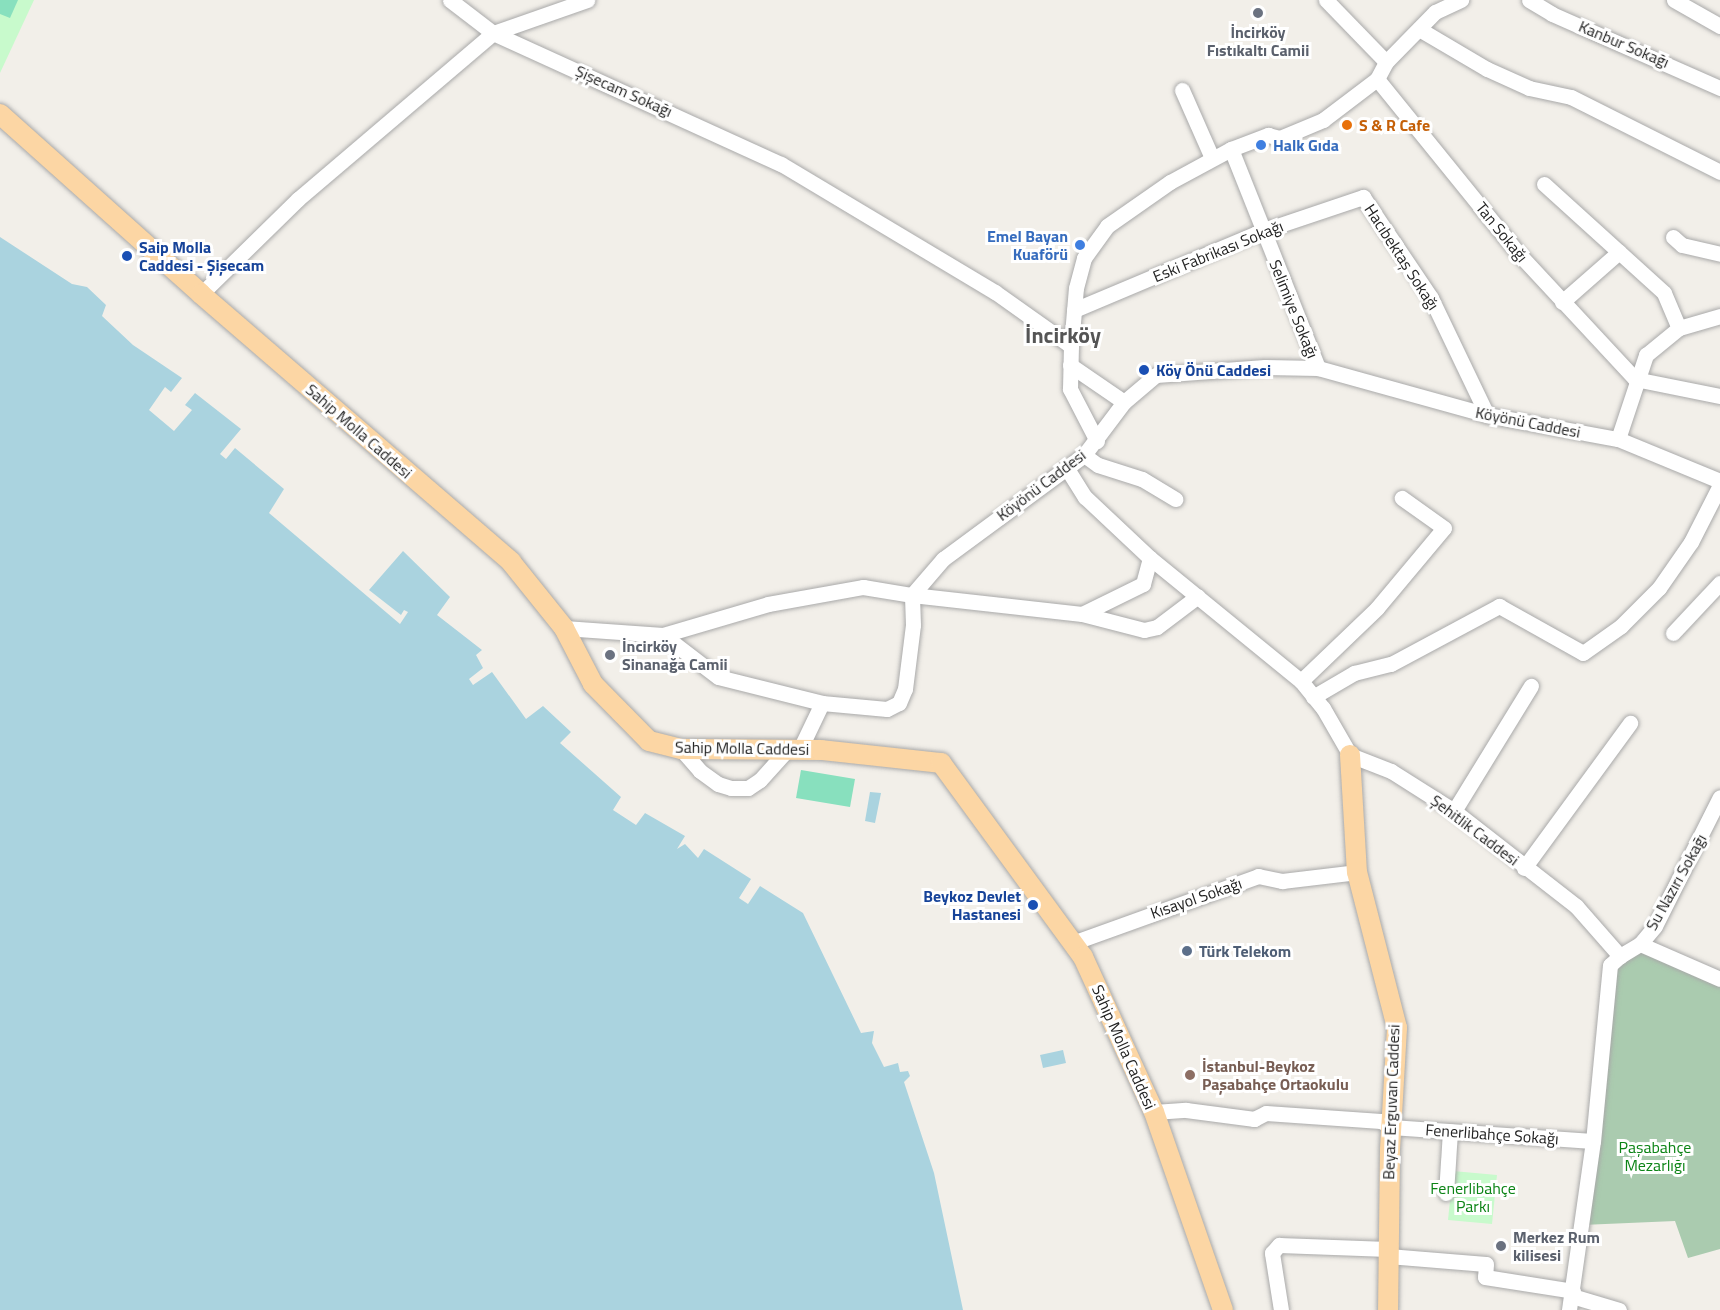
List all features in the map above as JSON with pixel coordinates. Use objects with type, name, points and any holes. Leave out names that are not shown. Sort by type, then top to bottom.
[{"type":"main road","name":"Sahip Molla Caddesi","points":[[0,114],[201,294],[511,562],[564,628],[592,684],[649,741],[681,749],[794,749],[941,763],[1075,942],[1154,1112],[1223,1310]]},
{"type":"main road","name":"Beyaz Erguvan Caddesi","points":[[1350,754],[1356,872],[1397,1028],[1391,1127],[1389,1310]]},
{"type":"street","name":"Şişecam Sokağı","points":[[450,0],[470,6],[493,33],[780,164],[995,292],[1071,346]]},
{"type":"street","points":[[201,294],[298,200],[493,33],[587,0]]},
{"type":"street","points":[[1326,0],[1386,62]]},
{"type":"street","points":[[1097,441],[1070,389],[1071,346],[1074,310],[1084,258],[1107,226],[1170,182],[1230,149],[1268,135],[1280,138],[1323,120],[1377,78],[1386,62],[1435,12],[1461,0]]},
{"type":"street","name":"Kanbur Sokağı","points":[[1529,0],[1552,14],[1720,88]]},
{"type":"street","points":[[1674,0],[1720,26]]},
{"type":"street","points":[[1419,29],[1487,69],[1529,88],[1570,97],[1720,172]]},
{"type":"street","name":"Tan Sokağı","points":[[1377,78],[1562,302],[1635,379]]},
{"type":"street","points":[[1182,90],[1212,158]]},
{"type":"street","name":"Selimiye Sokağı","points":[[1230,149],[1318,368]]},
{"type":"street","points":[[1544,184],[1664,293],[1679,328]]},
{"type":"street","name":"Eski Fabrikası Sokağı","points":[[1074,310],[1262,231],[1363,197]]},
{"type":"street","name":"Hacıbektaş Sokağı","points":[[1363,197],[1431,298],[1487,415]]},
{"type":"street","points":[[1673,237],[1682,245],[1720,254]]},
{"type":"street","points":[[1562,302],[1619,252]]},
{"type":"street","points":[[1618,440],[1635,379],[1646,355],[1679,328],[1720,316]]},
{"type":"street","points":[[1071,365],[1124,402]]},
{"type":"street","name":"Köyönü Caddesi","points":[[912,595],[943,559],[1084,455],[1097,441],[1124,402],[1156,375],[1265,367],[1318,368],[1487,415],[1618,440],[1720,483]]},
{"type":"street","points":[[1635,379],[1720,396]]},
{"type":"street","points":[[1084,455],[1098,465],[1142,479],[1175,499]]},
{"type":"street","points":[[1066,467],[1085,497],[1150,558],[1301,681],[1350,754]]},
{"type":"street","points":[[1313,697],[1354,673],[1391,664],[1499,606],[1583,653],[1622,626],[1659,588],[1690,542],[1720,483]]},
{"type":"street","points":[[1301,681],[1377,608],[1444,528],[1402,498]]},
{"type":"street","points":[[1082,614],[1143,584],[1150,558]]},
{"type":"street","points":[[1673,633],[1720,584]]},
{"type":"street","points":[[564,628],[663,635],[768,604],[863,587],[912,595],[1082,614],[1144,630],[1157,627],[1198,596]]},
{"type":"street","points":[[663,635],[718,677],[822,703],[886,709],[899,703],[906,688],[914,625],[912,595]]},
{"type":"street","points":[[1454,811],[1531,686]]},
{"type":"street","points":[[681,749],[700,771],[718,784],[731,788],[748,788],[794,749],[822,703]]},
{"type":"street","points":[[1524,868],[1630,723]]},
{"type":"street","name":"Şehitlik Caddesi","points":[[1350,754],[1391,771],[1454,811],[1524,868],[1576,906],[1620,957]]},
{"type":"street","name":"Su Nazırı Sokağı","points":[[1620,957],[1640,944],[1663,913],[1720,798]]},
{"type":"street","name":"Kısayol Sokağı","points":[[1075,942],[1258,876],[1282,881],[1356,872]]},
{"type":"street","points":[[1640,944],[1720,979]]},
{"type":"street","points":[[1571,1299],[1593,1141],[1610,965],[1620,957]]},
{"type":"street","name":"Fenerlibahçe Sokağı","points":[[1154,1112],[1186,1110],[1254,1119],[1266,1113],[1382,1122],[1391,1127],[1593,1141]]},
{"type":"street","points":[[1446,1193],[1450,1131]]},
{"type":"street","points":[[1281,1310],[1272,1253],[1279,1245],[1388,1252],[1486,1264],[1485,1277],[1619,1310]]},
{"type":"green space","points":[[0,0],[34,0],[0,73]]},
{"type":"green space","points":[[0,0],[18,0],[10,18],[0,14]]},
{"type":"green space","points":[[801,770],[855,779],[850,807],[796,798]]},
{"type":"green space","name":"Paşabahçe Mezarlığı","points":[[1640,944],[1720,978],[1720,1249],[1688,1258],[1675,1221],[1582,1225],[1610,965]]},
{"type":"green space","name":"Fenerlibahçe Parkı","points":[[1453,1171],[1497,1175],[1492,1224],[1448,1220]]},
{"type":"water","points":[[0,237],[72,284],[87,287],[106,305],[102,316],[133,345],[182,378],[171,392],[165,387],[149,410],[174,431],[192,410],[185,405],[195,393],[241,429],[220,454],[226,459],[235,448],[284,489],[269,513],[400,624],[408,612],[404,610],[401,615],[369,590],[403,551],[450,597],[437,615],[482,650],[476,655],[483,668],[469,679],[473,685],[492,672],[526,719],[543,706],[571,732],[560,743],[621,797],[613,810],[636,825],[645,813],[685,836],[677,849],[685,844],[698,858],[704,849],[751,879],[739,898],[748,904],[760,886],[803,913],[861,1033],[874,1031],[872,1043],[884,1067],[898,1063],[900,1072],[908,1071],[910,1076],[904,1082],[934,1173],[963,1310],[0,1310]]},
{"type":"water","points":[[870,792],[881,793],[875,823],[865,821]]},
{"type":"water","points":[[1063,1050],[1066,1063],[1043,1068],[1040,1055]]},
{"type":"place","name":"İncirköy Fıstıkaltı Camii","points":[[1258,13]]},
{"type":"place","name":"S & R Cafe","points":[[1347,125]]},
{"type":"place","name":"Halk Gıda","points":[[1261,145]]},
{"type":"place","name":"Emel Bayan Kuaförü","points":[[1080,245]]},
{"type":"place","name":"Saip Molla Caddesi - Şişecam","points":[[127,256]]},
{"type":"place","name":"Köy Önü Caddesi","points":[[1144,370]]},
{"type":"place","name":"İncirköy Sinanağa Camii","points":[[610,655]]},
{"type":"place","name":"Beykoz Devlet Hastanesi","points":[[1033,905]]},
{"type":"place","name":"Türk Telekom","points":[[1187,951]]},
{"type":"place","name":"İstanbul-Beykoz Paşabahçe Ortaokulu","points":[[1190,1075]]},
{"type":"place","name":"Merkez Rum kilisesi","points":[[1501,1246]]},
{"type":"district","name":"İncirköy","points":[[1063,336]]}]
